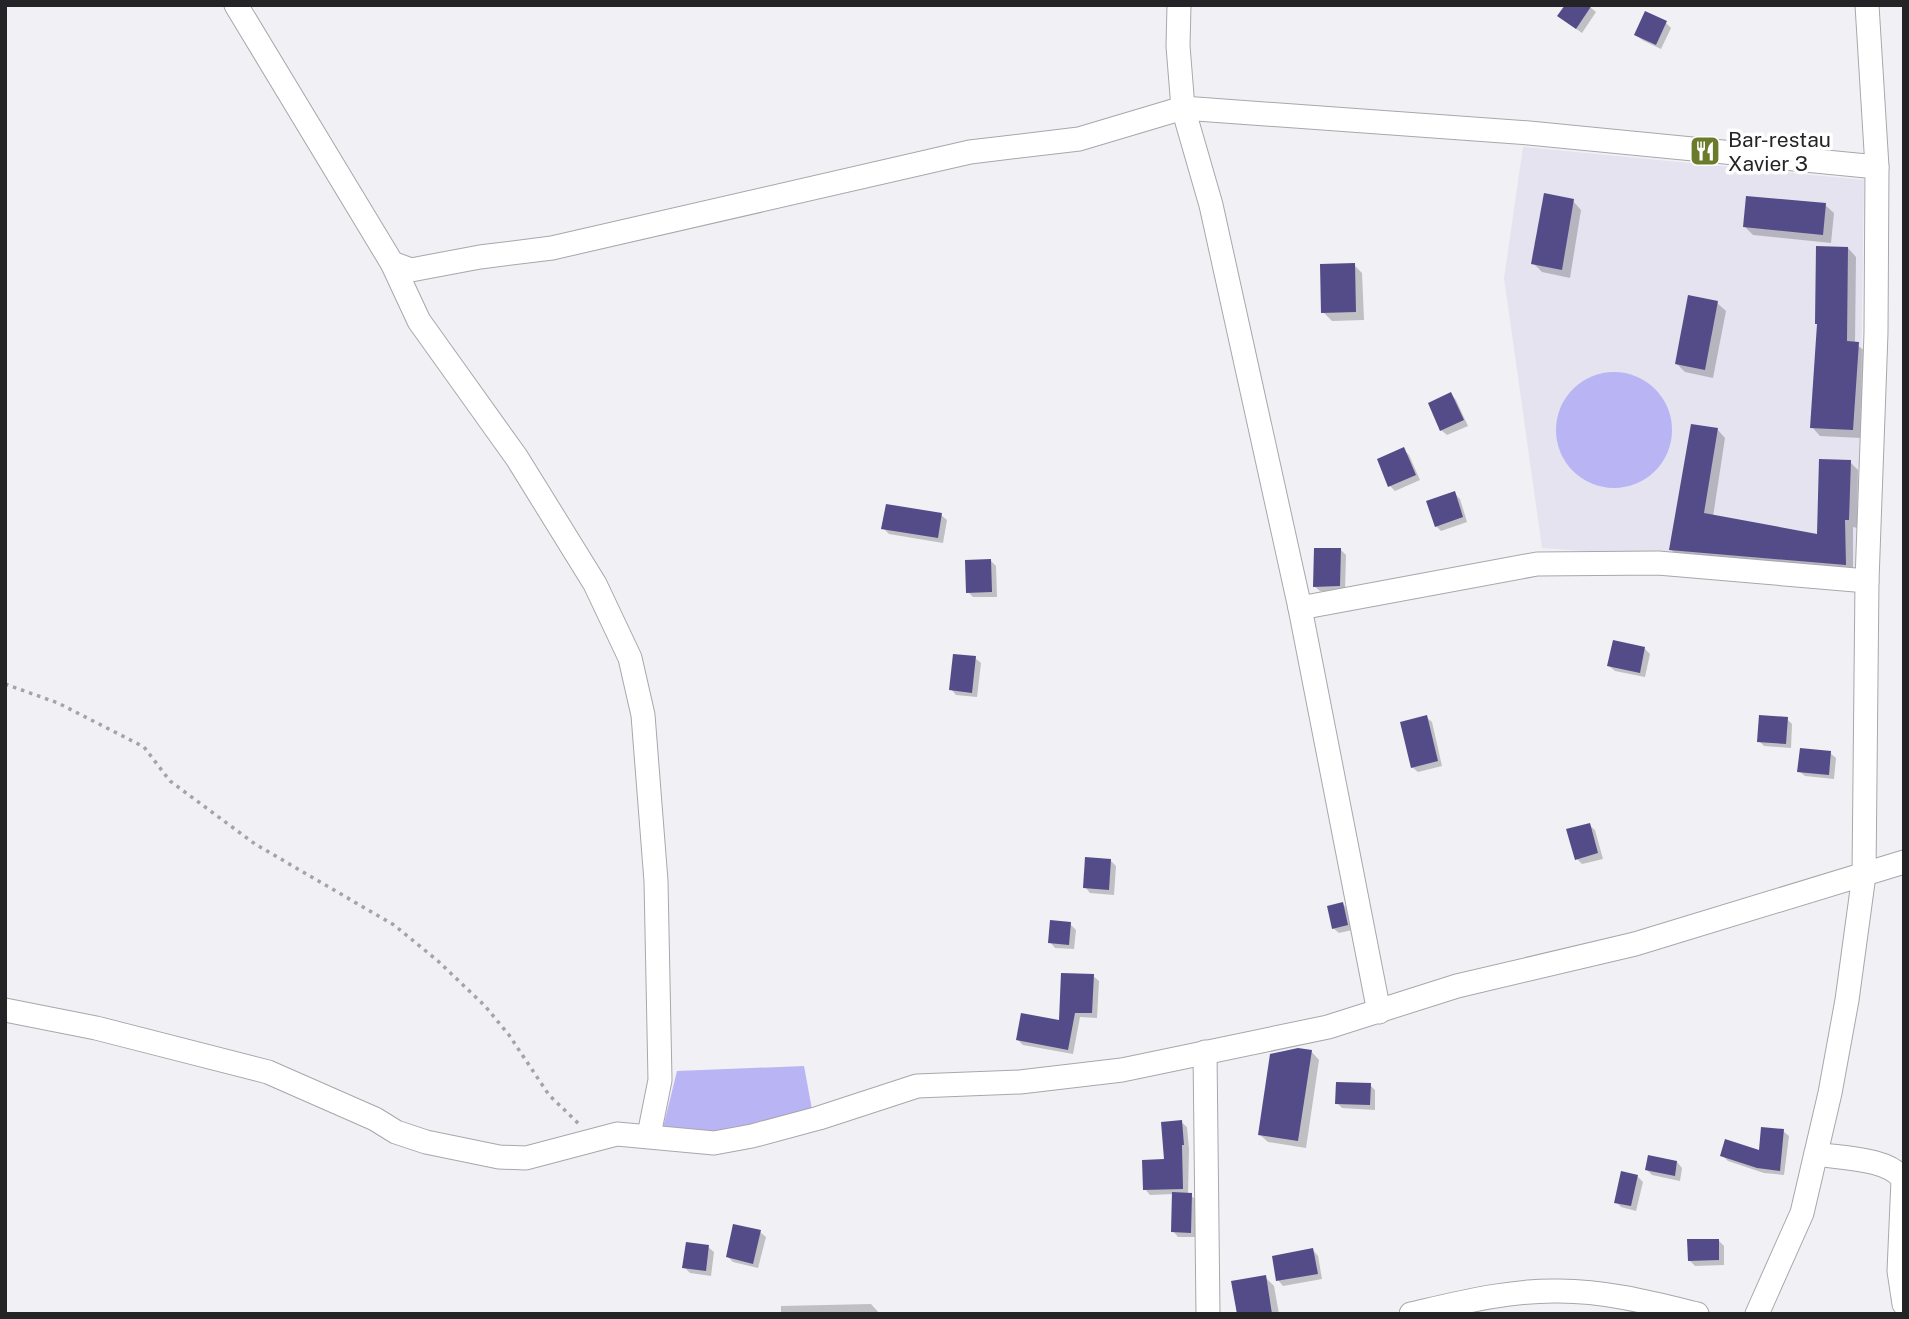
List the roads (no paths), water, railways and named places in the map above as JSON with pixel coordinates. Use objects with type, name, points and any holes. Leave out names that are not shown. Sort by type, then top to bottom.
[{"type":"street","points":[[236,5],[392,263],[419,321],[517,458],[595,584],[630,658],[643,715],[656,881],[660,1080],[649,1135]]},
{"type":"street","points":[[1179,5],[1178,46],[1184,108],[1210,205],[1300,608],[1379,1012]]},
{"type":"street","points":[[1757,1314],[1802,1213],[1830,1093],[1847,1000],[1864,875],[1867,582],[1876,333],[1877,167],[1867,5]]},
{"type":"street","points":[[392,263],[411,270],[480,257],[552,248],[970,152],[1079,139],[1184,108],[1529,133],[1877,167]]},
{"type":"street","points":[[1300,608],[1537,564],[1658,562],[1867,582]]},
{"type":"street","points":[[5,1010],[96,1028],[268,1072],[375,1119],[396,1132],[426,1142],[499,1157],[526,1158],[617,1134],[714,1143],[819,1118],[917,1086],[1045,1079],[1122,1070],[1328,1027],[1457,986],[1635,944],[1904,862]]},
{"type":"street","points":[[1205,1052],[1208,1314]]},
{"type":"street","points":[[1816,1154],[1881,1164],[1898,1172],[1903,1181],[1899,1270],[1904,1304]]},
{"type":"street","points":[[1411,1314],[1479,1298],[1559,1291],[1626,1297],[1697,1314]]},
{"type":"place","name":"Bar-restau Xavier 3","points":[[1705,151]]}]
